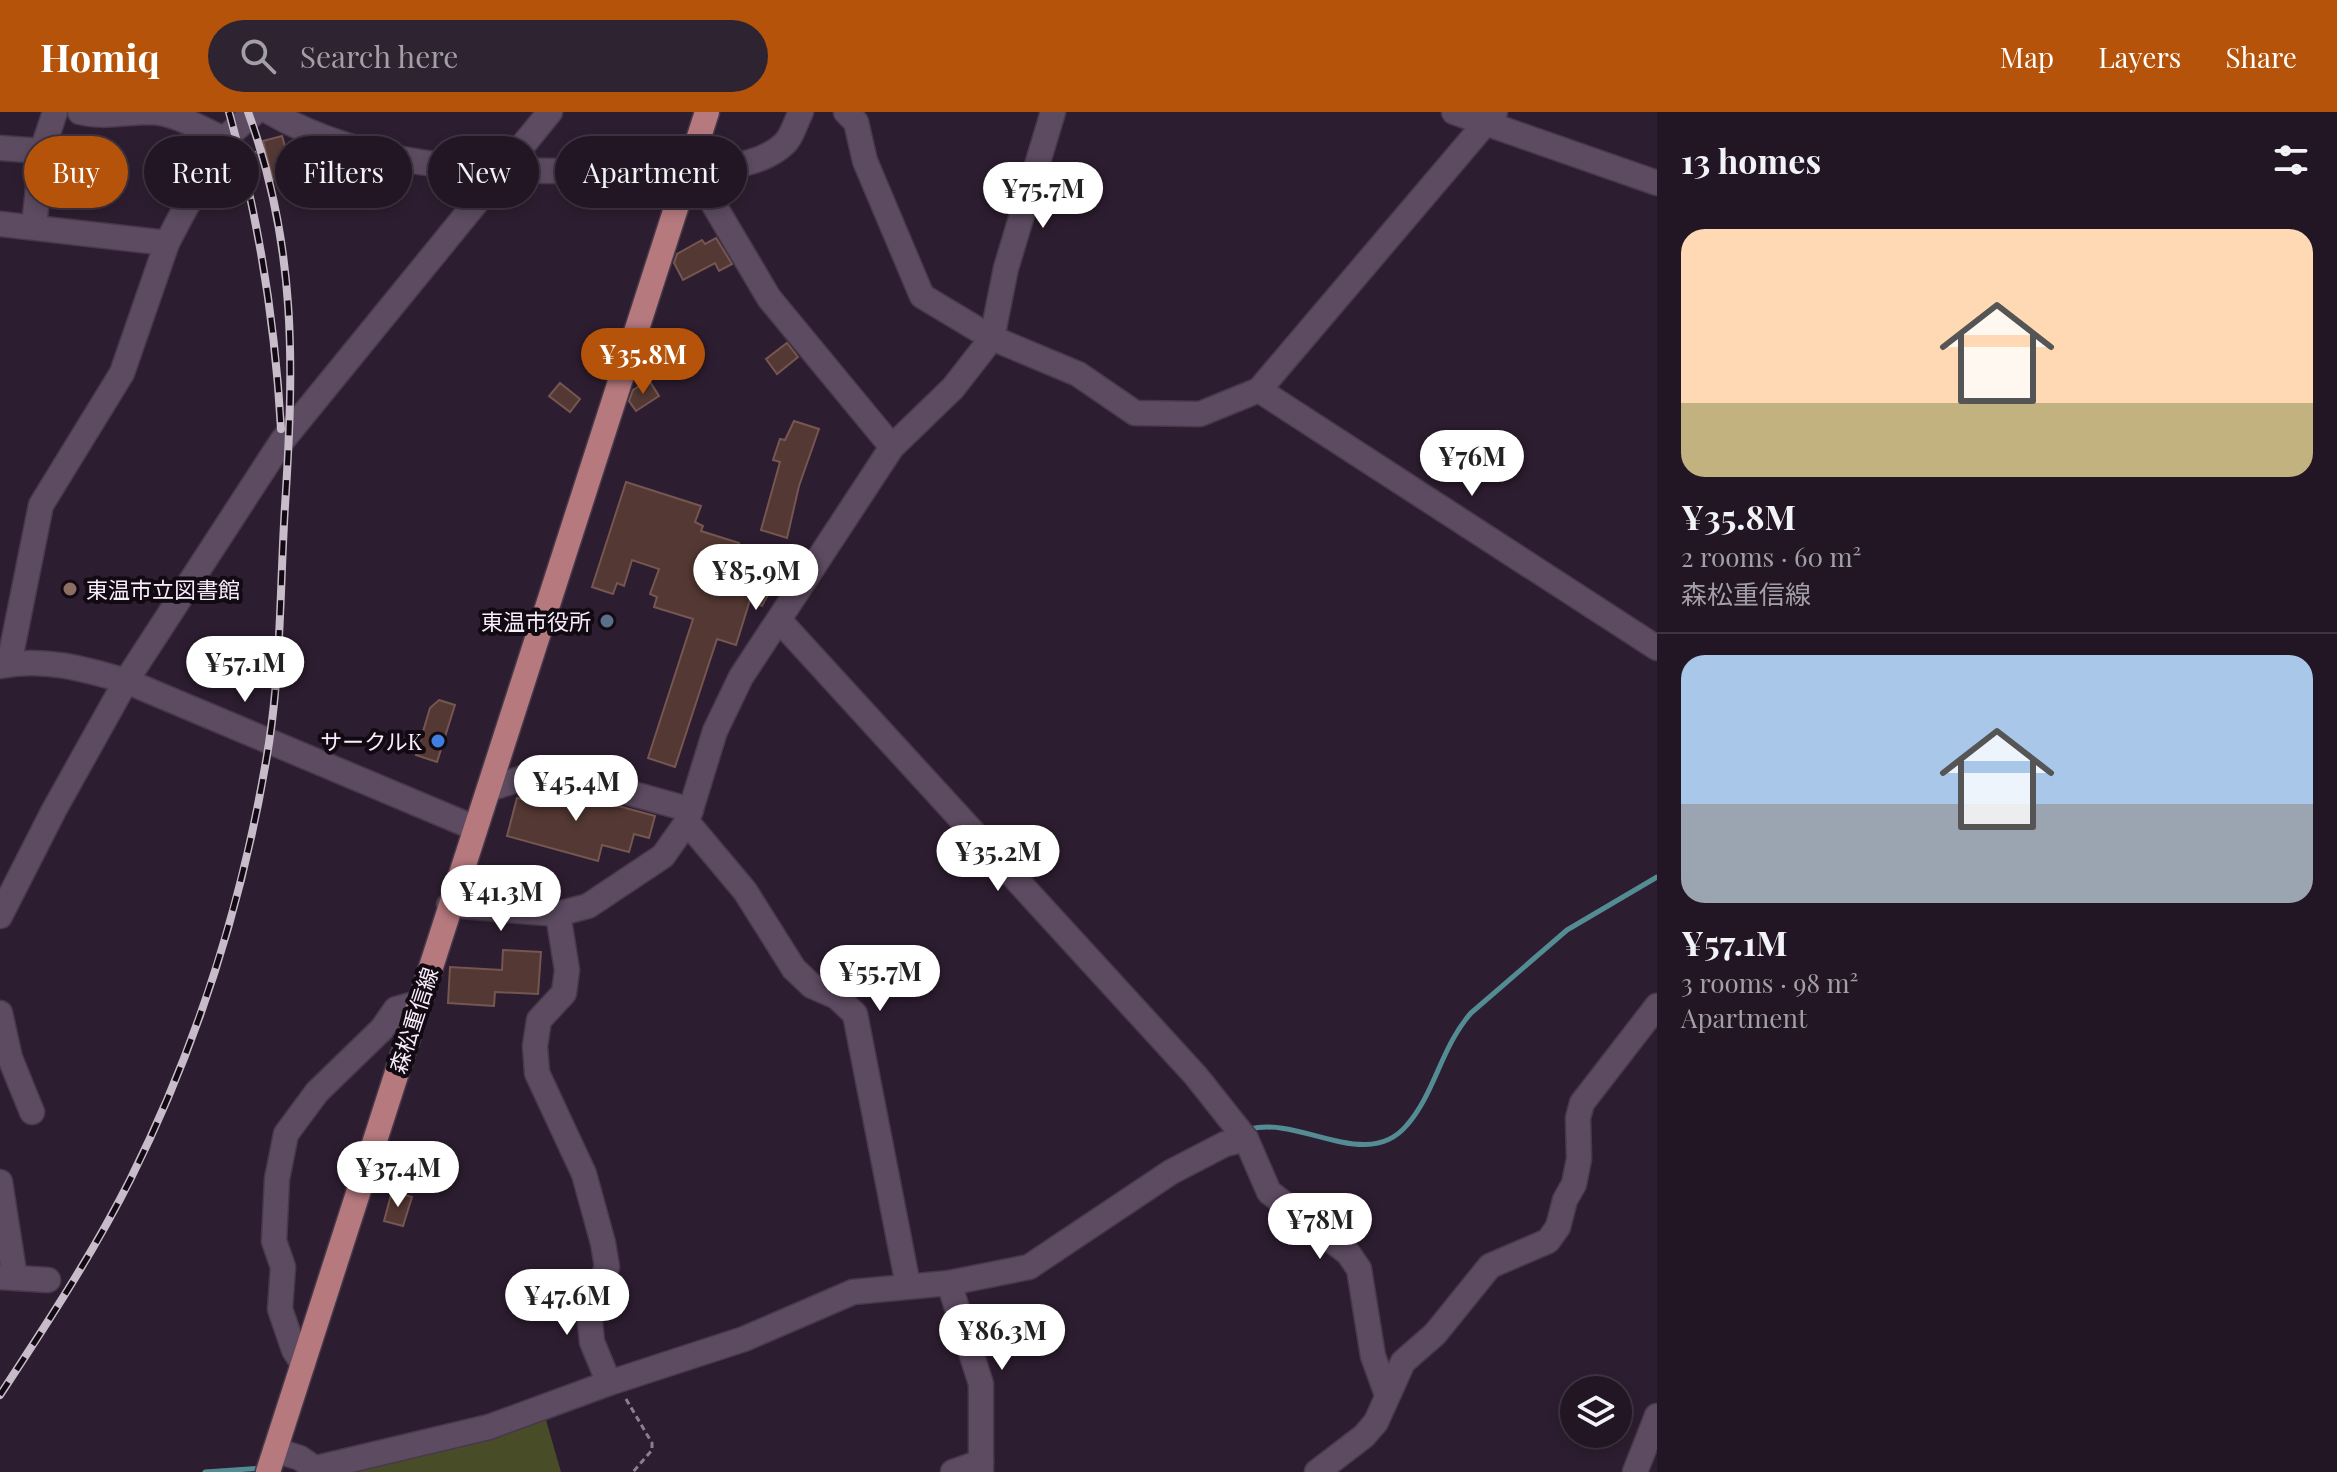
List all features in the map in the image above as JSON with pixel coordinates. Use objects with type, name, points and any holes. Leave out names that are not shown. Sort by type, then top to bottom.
[{"type":"main road","name":"森松重信線","points":[[699,136],[707,112]]},
{"type":"main road","name":"森松重信線","points":[[271,1461],[676,208]]},
{"type":"street","points":[[47,136],[55,112]]},
{"type":"street","points":[[86,113],[153,112],[172,116],[217,136]]},
{"type":"street","points":[[227,136],[255,112]]},
{"type":"street","points":[[270,112],[327,137],[377,152],[428,161]]},
{"type":"street","points":[[530,136],[550,112]]},
{"type":"street","points":[[747,161],[784,144],[801,112]]},
{"type":"street","points":[[846,112],[856,122],[870,175],[922,296],[992,338],[1078,374],[1135,413],[1200,414],[1259,390],[1490,118]]},
{"type":"street","points":[[449,905],[558,914],[588,906],[663,856],[689,816],[715,731],[741,677],[892,447],[953,388],[992,338],[1006,268],[1053,112]]},
{"type":"street","points":[[1454,112],[1490,118],[1657,183]]},
{"type":"street","points":[[0,148],[24,150]]},
{"type":"street","points":[[34,226],[36,208]]},
{"type":"street","points":[[187,208],[167,243],[122,373],[41,505],[4,665],[44,663],[85,669],[126,681],[475,828]]},
{"type":"street","points":[[0,916],[54,810],[126,681],[282,441],[471,208]]},
{"type":"street","points":[[716,208],[769,298],[892,447]]},
{"type":"street","points":[[0,224],[167,243]]},
{"type":"street","points":[[1259,390],[1657,648]]},
{"type":"street","points":[[779,620],[1196,1076],[1246,1139],[1269,1192],[1348,1253],[1359,1269],[1373,1356],[1387,1395]]},
{"type":"street","points":[[489,789],[547,770],[689,816],[745,891],[794,969],[812,986],[837,997],[855,1014],[908,1285]]},
{"type":"street","points":[[558,914],[567,970],[564,993],[539,1020],[535,1046],[537,1073],[584,1174],[603,1243],[607,1267],[589,1312],[592,1342],[614,1382]]},
{"type":"street","points":[[303,1364],[294,1350],[280,1309],[283,1267],[274,1241],[277,1179],[286,1134],[317,1092],[382,1029],[396,1009],[418,1003]]},
{"type":"street","points":[[1317,1472],[1364,1436],[1376,1422],[1403,1362],[1435,1334],[1490,1266],[1548,1241],[1558,1227],[1565,1200],[1574,1184],[1579,1159],[1578,1118],[1582,1103],[1657,1006]]},
{"type":"street","points":[[0,1013],[10,1058],[32,1112]]},
{"type":"street","points":[[271,1461],[318,1470],[489,1427],[744,1339],[853,1292],[949,1283],[1029,1267],[1171,1172],[1225,1144],[1246,1139]]},
{"type":"street","points":[[0,1182],[7,1277],[48,1280]]},
{"type":"street","points":[[949,1283],[981,1384],[981,1467],[953,1472]]},
{"type":"street","points":[[1635,1472],[1657,1416]]},
{"type":"path","points":[[259,152],[265,150]]},
{"type":"path","points":[[614,1382],[652,1443],[652,1450],[633,1472]]},
{"type":"green space","points":[[544,1413],[561,1472],[333,1472]]},
{"type":"building","points":[[275,138],[273,180],[263,141]]},
{"type":"building","points":[[716,238],[732,264],[719,271],[715,263],[683,280],[674,263],[677,254],[702,240],[705,244]]},
{"type":"building","points":[[787,343],[798,357],[777,374],[766,359]]},
{"type":"building","points":[[649,380],[659,396],[636,411],[629,401],[633,390]]},
{"type":"building","points":[[560,383],[580,399],[570,412],[549,396]]},
{"type":"building","points":[[794,421],[819,429],[799,486],[787,538],[761,530],[780,462],[773,460],[780,439],[785,440]]},
{"type":"building","points":[[626,482],[701,506],[695,522],[703,526],[701,531],[739,543],[724,591],[759,575],[775,582],[762,606],[750,600],[736,645],[717,639],[675,767],[648,758],[693,619],[654,607],[657,597],[650,594],[659,569],[632,560],[624,586],[617,583],[613,594],[592,587]]},
{"type":"building","points":[[439,700],[455,705],[437,762],[416,755],[430,708]]},
{"type":"building","points":[[545,786],[655,816],[649,838],[634,834],[629,852],[602,845],[598,861],[507,836],[517,798],[523,799],[528,792],[543,796]]},
{"type":"building","points":[[503,950],[541,952],[538,994],[495,992],[494,1006],[448,1003],[450,967],[502,970]]},
{"type":"building","points":[[392,1191],[412,1197],[403,1226],[384,1221]]},
{"type":"waterway","points":[[1250,1129],[1270,1127],[1353,1144],[1373,1144],[1391,1138],[1417,1112],[1452,1040],[1471,1013],[1567,930],[1657,877]]},
{"type":"waterway","points":[[205,1472],[263,1468]]},
{"type":"railway","points":[[229,112],[249,190],[264,269],[281,429]]},
{"type":"railway","points":[[0,1395],[100,1235],[155,1128],[198,1022],[216,967],[259,800],[273,714],[278,655],[290,356],[284,259],[276,211],[248,112]]},
{"type":"place","name":"東温市立図書館","points":[[70,589]]},
{"type":"place","name":"東温市役所","points":[[607,621]]},
{"type":"place","name":"サークルK","points":[[438,741]]}]
